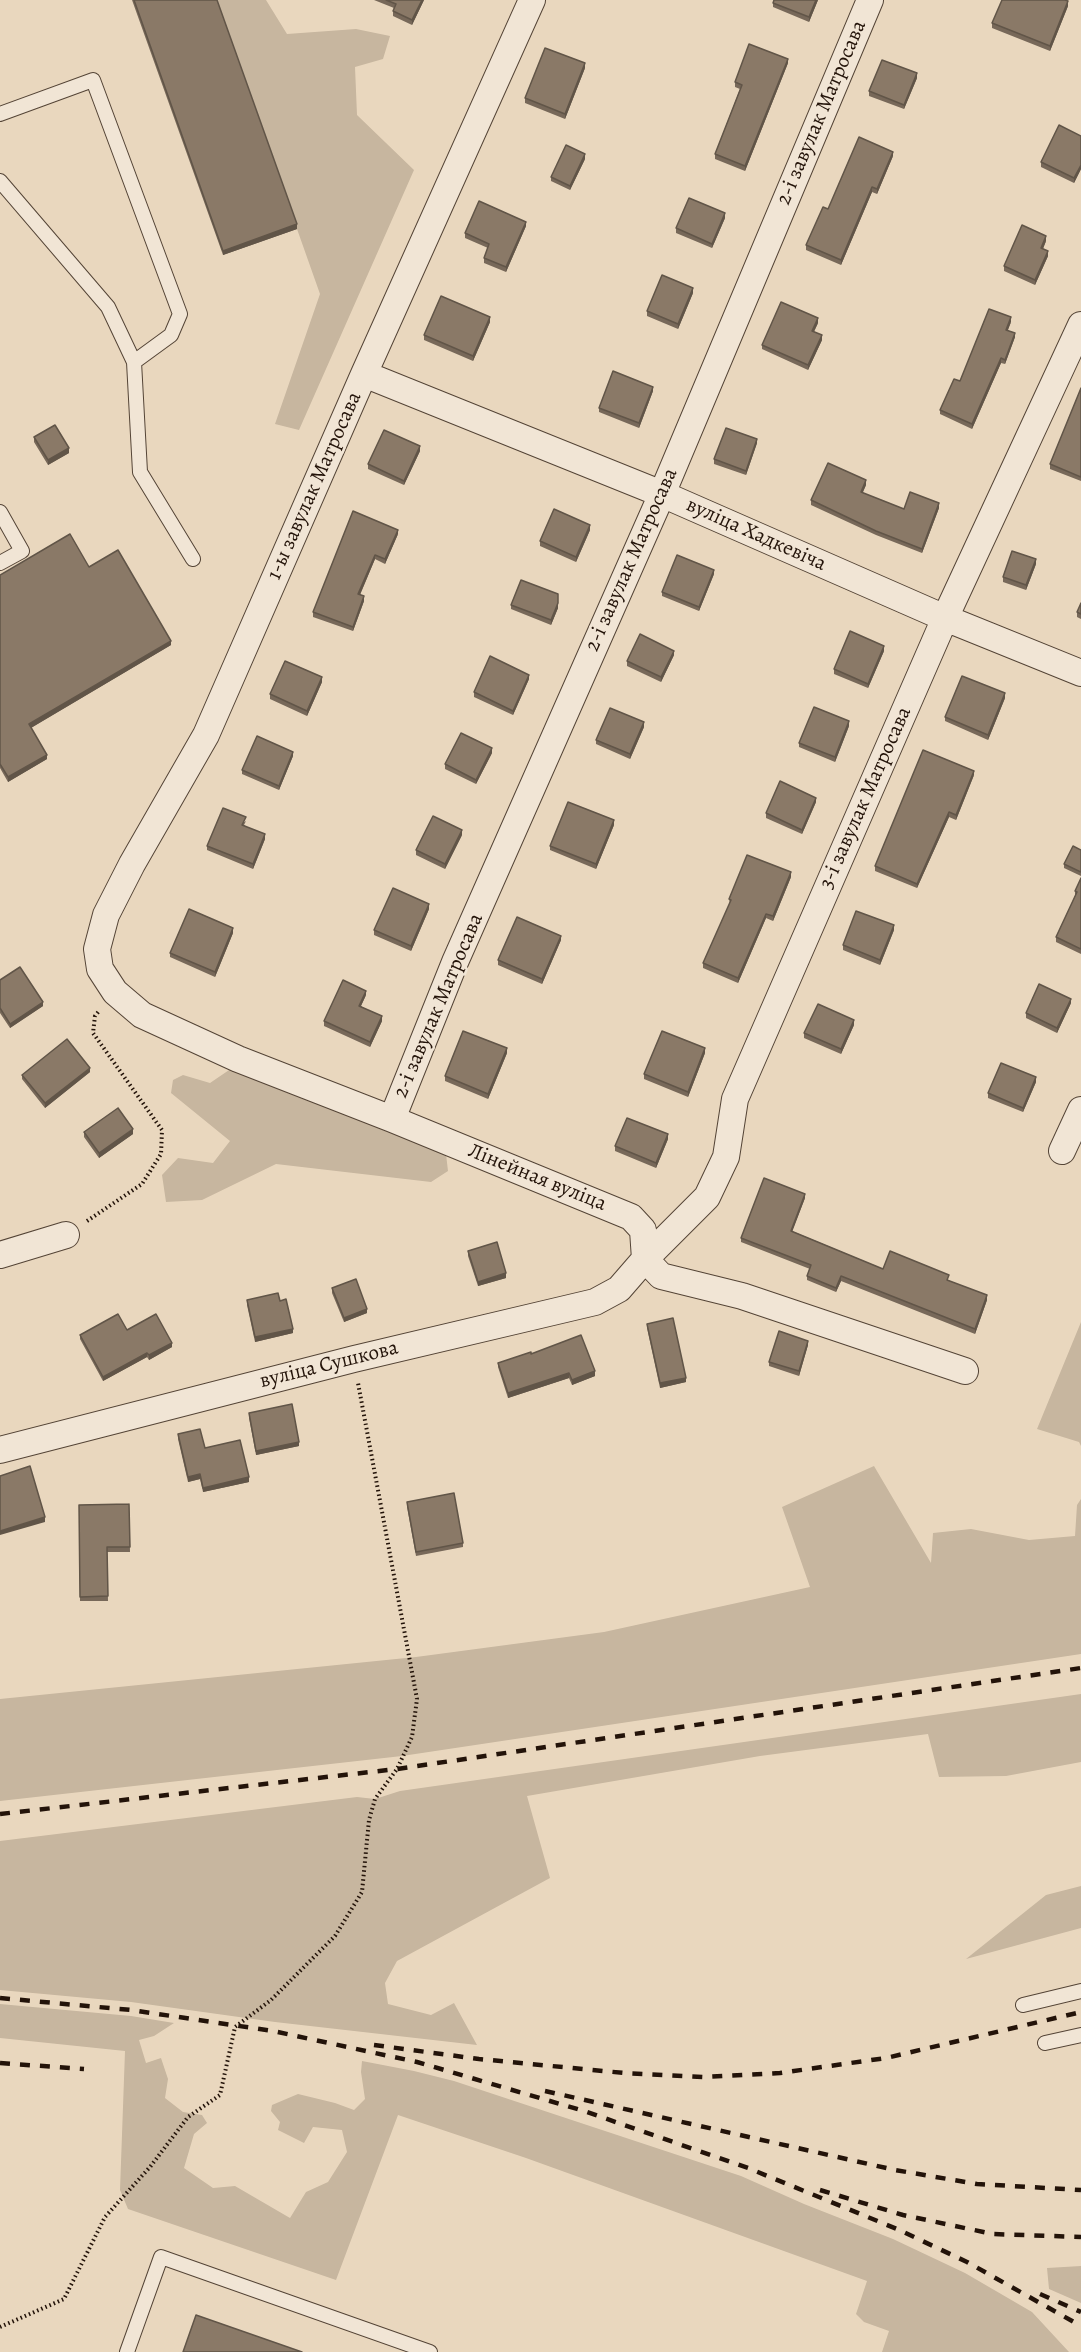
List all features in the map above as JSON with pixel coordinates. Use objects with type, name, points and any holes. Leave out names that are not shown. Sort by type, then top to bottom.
[{"type":"street","name":"1-ы завулак Матросава","points":[[100,969],[97,949],[106,915],[132,864],[206,735],[364,374],[532,0]]},
{"type":"street","name":"2-і завулак Матросава","points":[[392,1119],[455,963],[662,494],[870,0]]},
{"type":"street","name":"3-і завулак Матросава","points":[[645,1259],[707,1197],[722,1167],[726,1157],[735,1099],[945,618],[1081,325]]},
{"type":"street","name":"вуліца Хадкевіча","points":[[364,374],[662,494],[945,618],[1081,673]]},
{"type":"street","name":"Лінейная вуліца","points":[[100,969],[115,992],[142,1015],[237,1059],[392,1119],[631,1217],[643,1230],[645,1259]]},
{"type":"street","points":[[1062,1151],[1081,1110]]},
{"type":"street","points":[[0,1255],[66,1234]]},
{"type":"street","name":"вуліца Сушкова","points":[[0,1450],[354,1359],[595,1302],[618,1289],[645,1259]]},
{"type":"street","points":[[645,1259],[661,1276],[742,1296],[965,1371]]},
{"type":"lane","points":[[0,114],[93,81],[180,314],[171,335],[134,362]]},
{"type":"lane","points":[[0,181],[108,307],[134,362],[140,472],[193,559]]},
{"type":"lane","points":[[0,512],[22,551],[0,563]]},
{"type":"lane","points":[[1023,2004],[1081,1991]]},
{"type":"lane","points":[[1045,2043],[1081,2035]]},
{"type":"lane","points":[[127,2352],[161,2257],[430,2352]]},
{"type":"path","points":[[66,1234],[142,1184],[161,1154],[162,1130],[93,1033],[95,1016],[115,992]]},
{"type":"path","points":[[0,2326],[64,2299],[105,2217],[150,2167],[188,2116],[220,2095],[235,2027],[271,2000],[335,1936],[362,1892],[369,1820],[375,1799],[397,1769],[412,1737],[417,1699],[354,1359]]},
{"type":"shaded area","points":[[216,0],[266,0],[287,34],[356,29],[390,36],[383,59],[355,67],[357,115],[414,170],[299,430],[275,424],[320,294]]},
{"type":"shaded area","points":[[235,1066],[446,1154],[448,1171],[431,1182],[276,1164],[202,1200],[166,1202],[162,1175],[178,1158],[213,1163],[230,1141],[171,1093],[173,1080],[183,1075],[210,1083]]},
{"type":"shaded area","points":[[1081,1322],[1081,1446],[1079,1442],[1037,1429]]},
{"type":"shaded area","points":[[874,1466],[931,1563],[933,1533],[971,1529],[1029,1540],[1075,1536],[1077,1505],[1081,1499],[1081,1654],[402,1756],[0,1801],[0,1699],[416,1657],[604,1632],[810,1587],[782,1507]]},
{"type":"shaded area","points":[[1081,1694],[1081,1762],[1006,1776],[939,1777],[928,1734],[760,1756],[527,1796],[550,1878],[397,1961],[385,1983],[388,2004],[431,2015],[454,2003],[477,2045],[275,2022],[131,2002],[0,1990],[0,1841],[357,1797],[375,1799],[400,1791]]},
{"type":"shaded area","points":[[1081,1886],[1081,1928],[966,1959],[1046,1895]]},
{"type":"shaded area","points":[[0,2004],[131,2016],[174,2023],[154,2036],[139,2040],[146,2063],[161,2058],[168,2079],[165,2098],[183,2112],[202,2115],[207,2123],[194,2134],[184,2168],[213,2188],[235,2186],[290,2218],[306,2192],[328,2182],[347,2152],[342,2130],[313,2127],[304,2143],[278,2130],[280,2122],[271,2111],[272,2105],[298,2094],[354,2110],[365,2099],[361,2072],[362,2061],[454,2081],[741,2176],[893,2239],[965,2273],[1032,2312],[1069,2352],[882,2352],[889,2331],[864,2322],[856,2314],[867,2281],[526,2158],[398,2115],[336,2280],[128,2209],[120,2190],[125,2051],[0,2038]]},
{"type":"shaded area","points":[[1081,2266],[1081,2303],[1049,2289],[1047,2268]]},
{"type":"building","points":[[134,0],[217,0],[297,224],[223,251]]},
{"type":"building","points":[[386,0],[422,0],[412,20],[393,11],[396,4]]},
{"type":"building","points":[[774,0],[816,0],[809,17],[773,3]]},
{"type":"building","points":[[1002,0],[1068,1],[1050,46],[992,23]]},
{"type":"building","points":[[749,44],[788,59],[745,166],[715,154],[742,85],[735,82]]},
{"type":"building","points":[[545,48],[585,63],[565,114],[525,98]]},
{"type":"building","points":[[882,60],[917,73],[904,105],[869,91]]},
{"type":"building","points":[[1059,125],[1081,136],[1081,165],[1074,178],[1041,162]]},
{"type":"building","points":[[859,137],[893,152],[877,189],[872,187],[841,260],[806,245],[823,207],[828,209]]},
{"type":"building","points":[[566,145],[585,154],[570,186],[551,177]]},
{"type":"building","points":[[689,198],[725,213],[712,244],[676,228]]},
{"type":"building","points":[[479,201],[526,222],[506,267],[484,258],[489,244],[465,233]]},
{"type":"building","points":[[1022,225],[1046,236],[1041,248],[1048,251],[1035,280],[1004,266]]},
{"type":"building","points":[[662,275],[693,288],[678,324],[647,311]]},
{"type":"building","points":[[441,296],[490,317],[473,356],[424,335]]},
{"type":"building","points":[[781,302],[818,318],[812,331],[822,335],[808,365],[762,345]]},
{"type":"building","points":[[989,309],[1011,317],[1006,330],[1015,333],[1005,360],[1001,358],[972,424],[940,410],[954,379],[960,381]]},
{"type":"building","points":[[613,371],[653,387],[639,423],[599,408]]},
{"type":"building","points":[[1081,388],[1081,477],[1050,464]]},
{"type":"building","points":[[55,425],[69,448],[48,460],[34,437]]},
{"type":"building","points":[[726,428],[757,439],[746,471],[714,459]]},
{"type":"building","points":[[384,430],[420,446],[404,481],[368,464]]},
{"type":"building","points":[[828,463],[866,480],[861,492],[904,509],[910,492],[939,503],[922,549],[876,531],[811,500]]},
{"type":"building","points":[[554,509],[590,525],[576,557],[540,541]]},
{"type":"building","points":[[353,511],[398,530],[385,559],[375,555],[358,594],[364,596],[353,627],[313,612]]},
{"type":"building","points":[[70,534],[89,567],[118,550],[171,641],[29,724],[47,755],[8,777],[0,764],[0,575]]},
{"type":"building","points":[[1012,551],[1036,559],[1026,585],[1003,577]]},
{"type":"building","points":[[677,555],[714,570],[699,607],[662,592]]},
{"type":"building","points":[[521,580],[558,594],[558,603],[551,620],[511,605]]},
{"type":"building","points":[[850,631],[884,646],[868,684],[834,669]]},
{"type":"building","points":[[640,634],[674,651],[661,677],[627,661]]},
{"type":"building","points":[[490,656],[529,675],[513,711],[474,692]]},
{"type":"building","points":[[285,661],[322,677],[307,711],[270,694]]},
{"type":"building","points":[[962,676],[1005,693],[988,735],[945,717]]},
{"type":"building","points":[[814,707],[849,721],[835,757],[799,743]]},
{"type":"building","points":[[610,708],[644,722],[630,754],[596,740]]},
{"type":"building","points":[[461,733],[492,748],[476,780],[445,764]]},
{"type":"building","points":[[257,736],[293,752],[279,786],[242,770]]},
{"type":"building","points":[[923,750],[974,771],[956,815],[949,812],[917,884],[875,866]]},
{"type":"building","points":[[780,781],[816,798],[802,830],[766,813]]},
{"type":"building","points":[[568,802],[614,820],[596,864],[550,846]]},
{"type":"building","points":[[223,808],[246,817],[242,825],[265,834],[253,864],[207,846]]},
{"type":"building","points":[[433,816],[462,830],[445,864],[416,850]]},
{"type":"building","points":[[1073,846],[1081,850],[1081,872],[1064,864]]},
{"type":"building","points":[[747,855],[791,872],[773,916],[766,914],[738,978],[703,963],[731,900],[729,899]]},
{"type":"building","points":[[1081,878],[1081,949],[1056,937]]},
{"type":"building","points":[[393,888],[429,904],[411,946],[374,930]]},
{"type":"building","points":[[189,909],[233,928],[215,972],[170,953]]},
{"type":"building","points":[[856,911],[894,925],[880,960],[843,945]]},
{"type":"building","points":[[517,917],[561,936],[542,979],[498,960]]},
{"type":"building","points":[[20,967],[43,1002],[10,1024],[0,1008],[0,980]]},
{"type":"building","points":[[343,980],[366,991],[359,1006],[382,1016],[370,1042],[324,1021]]},
{"type":"building","points":[[1039,984],[1071,999],[1057,1028],[1026,1013]]},
{"type":"building","points":[[818,1004],[854,1020],[841,1049],[804,1033]]},
{"type":"building","points":[[463,1031],[507,1048],[488,1094],[445,1076]]},
{"type":"building","points":[[662,1031],[705,1048],[688,1092],[644,1074]]},
{"type":"building","points":[[67,1039],[90,1068],[45,1103],[22,1075]]},
{"type":"building","points":[[1001,1063],[1036,1077],[1023,1108],[988,1093]]},
{"type":"building","points":[[118,1108],[133,1129],[99,1153],[84,1132]]},
{"type":"building","points":[[627,1118],[668,1134],[656,1163],[615,1146]]},
{"type":"building","points":[[764,1178],[805,1194],[791,1231],[883,1269],[890,1251],[949,1275],[947,1280],[987,1295],[975,1329],[841,1276],[836,1288],[807,1276],[811,1265],[741,1238]]},
{"type":"building","points":[[497,1242],[506,1273],[478,1282],[468,1251]]},
{"type":"building","points":[[356,1279],[367,1309],[344,1318],[332,1288]]},
{"type":"building","points":[[278,1293],[280,1301],[286,1299],[293,1329],[255,1337],[247,1300]]},
{"type":"building","points":[[118,1314],[127,1330],[156,1314],[172,1343],[149,1355],[147,1353],[103,1377],[80,1335]]},
{"type":"building","points":[[673,1318],[686,1378],[660,1383],[647,1324]]},
{"type":"building","points":[[779,1331],[808,1341],[799,1371],[769,1362]]},
{"type":"building","points":[[581,1335],[595,1371],[572,1380],[569,1373],[508,1393],[498,1363],[531,1352],[531,1354]]},
{"type":"building","points":[[292,1404],[299,1442],[256,1451],[249,1413]]},
{"type":"building","points":[[200,1429],[205,1448],[240,1440],[249,1477],[203,1488],[200,1474],[188,1477],[178,1434]]},
{"type":"building","points":[[30,1466],[45,1517],[0,1531],[0,1476]]},
{"type":"building","points":[[454,1493],[463,1543],[416,1552],[407,1502]]},
{"type":"building","points":[[129,1504],[130,1547],[107,1547],[108,1596],[80,1597],[79,1505]]},
{"type":"building","points":[[196,2315],[302,2352],[183,2352]]},
{"type":"railway","points":[[0,1814],[397,1769],[1081,1668]]},
{"type":"railway","points":[[0,1998],[131,2010],[273,2031],[417,2062],[584,2111],[748,2168],[897,2229],[967,2262],[1081,2326]]},
{"type":"railway","points":[[374,2045],[479,2059],[624,2073],[704,2077],[780,2073],[886,2058],[1081,2012]]},
{"type":"railway","points":[[0,2063],[84,2069]]},
{"type":"railway","points":[[545,2091],[895,2170],[977,2184],[1081,2190]]},
{"type":"railway","points":[[820,2190],[903,2215],[993,2234],[1081,2237]]},
{"type":"railway","points":[[1040,2294],[1081,2312]]}]
